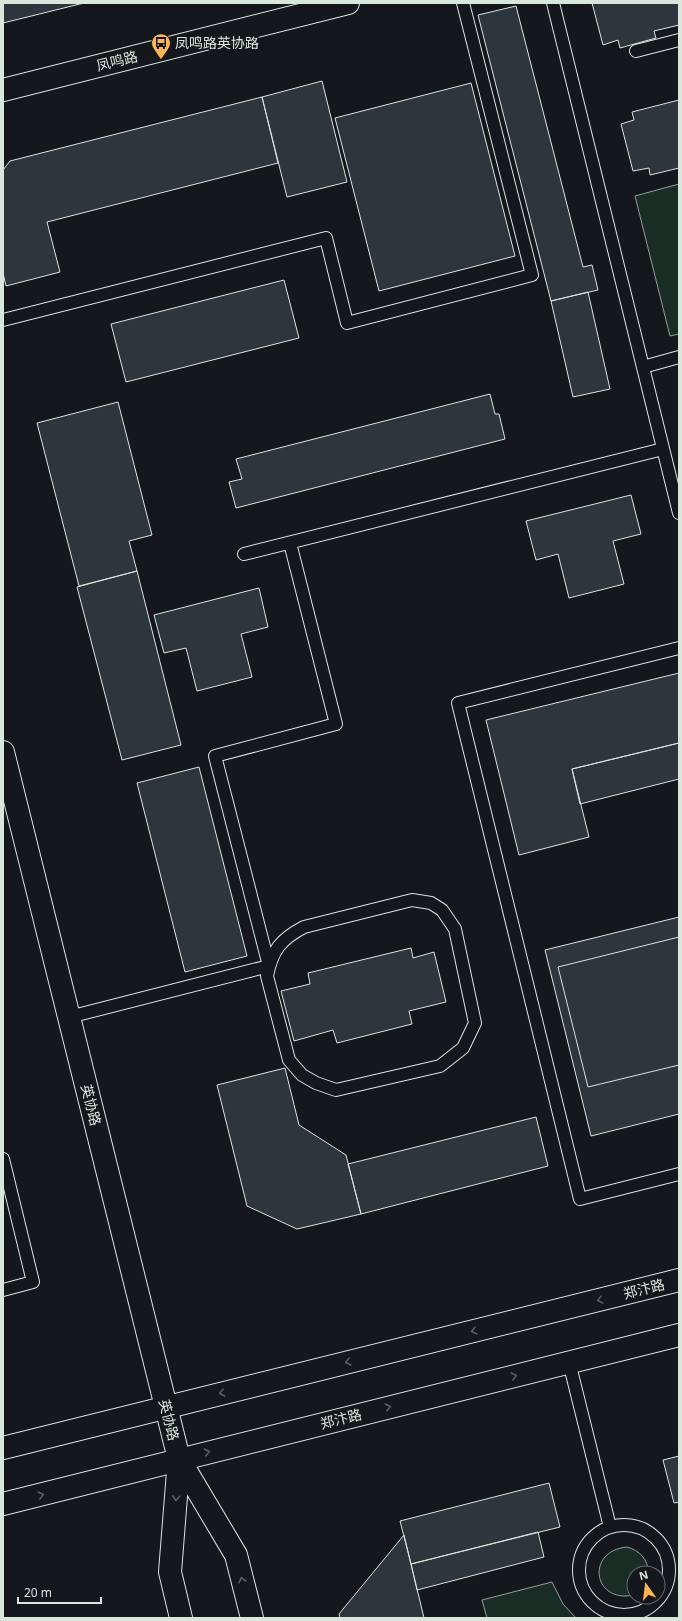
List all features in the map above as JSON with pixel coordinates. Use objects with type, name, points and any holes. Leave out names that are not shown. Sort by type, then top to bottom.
[{"type":"street","name":"凤鸣路","points":[[3,90],[348,3]]},
{"type":"street","name":"英协路","points":[[4,762],[179,1459],[236,1555],[252,1618]]},
{"type":"street","name":"郑汴路","points":[[3,1448],[679,1280]]},
{"type":"street","name":"郑汴路","points":[[3,1504],[679,1335]]},
{"type":"street","name":"英协路","points":[[179,1459],[170,1572],[181,1618]]},
{"type":"lane","points":[[3,320],[326,238],[347,323],[532,275],[463,3]]},
{"type":"lane","points":[[553,3],[679,513]]},
{"type":"lane","points":[[636,51],[679,40]]},
{"type":"lane","points":[[643,367],[679,357]]},
{"type":"lane","points":[[244,554],[663,449]]},
{"type":"lane","points":[[269,966],[277,947],[288,935],[304,927],[412,900],[430,903],[442,910],[455,929],[475,1023],[463,1048],[440,1066],[336,1090],[316,1083],[302,1075],[289,1060],[266,976],[269,966],[215,756],[336,724],[290,542]]},
{"type":"lane","points":[[679,648],[458,702],[580,1199],[679,1174]]},
{"type":"lane","points":[[69,1017],[269,966]]},
{"type":"lane","points":[[3,1159],[33,1282],[3,1290]]},
{"type":"lane","points":[[569,1362],[610,1527]]},
{"type":"lane","points":[[629,1525],[642,1528],[654,1535],[663,1546],[668,1558],[670,1572],[667,1586],[659,1599],[648,1609],[634,1616],[618,1615],[604,1611],[592,1601],[583,1589],[579,1574],[580,1561],[584,1548],[592,1538],[610,1527],[629,1525]]},
{"type":"green space","points":[[679,184],[679,334],[670,336],[635,196]]},
{"type":"green space","points":[[627,1547],[639,1553],[647,1563],[647,1565],[626,1565],[626,1596],[620,1596],[610,1592],[603,1585],[599,1576],[600,1566],[605,1557],[614,1551]]},
{"type":"green space","points":[[552,1582],[563,1604],[576,1618],[487,1618],[482,1600]]},
{"type":"building","points":[[3,3],[84,3],[3,23]]},
{"type":"building","points":[[592,3],[679,3],[679,25],[654,31],[656,38],[620,48],[618,40],[603,45]]},
{"type":"building","points":[[516,6],[583,267],[592,265],[598,290],[551,301],[478,15]]},
{"type":"building","points":[[322,81],[347,182],[287,197],[262,97]]},
{"type":"building","points":[[471,83],[515,256],[379,291],[335,118]]},
{"type":"building","points":[[262,97],[278,163],[47,222],[60,272],[6,286],[3,273],[3,170],[10,161]]},
{"type":"building","points":[[679,100],[679,168],[650,175],[649,168],[633,171],[621,124],[634,120],[632,112]]},
{"type":"building","points":[[284,280],[299,338],[126,382],[111,324]]},
{"type":"building","points":[[588,292],[610,389],[573,397],[551,301]]},
{"type":"building","points":[[490,394],[495,414],[499,414],[505,439],[236,508],[229,482],[242,479],[236,459]]},
{"type":"building","points":[[118,402],[152,535],[129,541],[137,571],[79,586],[37,423]]},
{"type":"building","points":[[631,495],[641,534],[613,541],[624,584],[569,598],[558,554],[536,560],[526,521]]},
{"type":"building","points":[[137,571],[181,745],[122,760],[77,587]]},
{"type":"building","points":[[259,588],[268,627],[241,634],[252,677],[197,691],[186,648],[164,653],[154,615]]},
{"type":"building","points":[[679,673],[679,743],[572,769],[589,837],[519,855],[486,720]]},
{"type":"building","points":[[679,743],[679,779],[580,804],[572,769]]},
{"type":"building","points":[[199,767],[247,956],[185,972],[137,783]]},
{"type":"building","points":[[679,917],[679,1114],[591,1136],[545,950]]},
{"type":"building","points":[[679,937],[679,1065],[588,1087],[558,967]]},
{"type":"building","points":[[411,948],[413,958],[434,952],[446,1002],[409,1011],[412,1024],[337,1043],[333,1030],[294,1041],[281,991],[310,984],[308,973]]},
{"type":"building","points":[[285,1068],[299,1125],[346,1155],[361,1214],[297,1229],[247,1206],[217,1085]]},
{"type":"building","points":[[536,1117],[548,1166],[361,1214],[348,1164]]},
{"type":"building","points":[[679,1456],[679,1502],[674,1503],[663,1460]]},
{"type":"building","points":[[549,1483],[560,1527],[411,1564],[400,1521]]},
{"type":"building","points":[[538,1532],[544,1557],[417,1590],[411,1564]]},
{"type":"building","points":[[404,1535],[424,1618],[340,1618],[339,1614]]},
{"type":"place","name":"凤鸣路英协路","points":[[161,60]]}]
